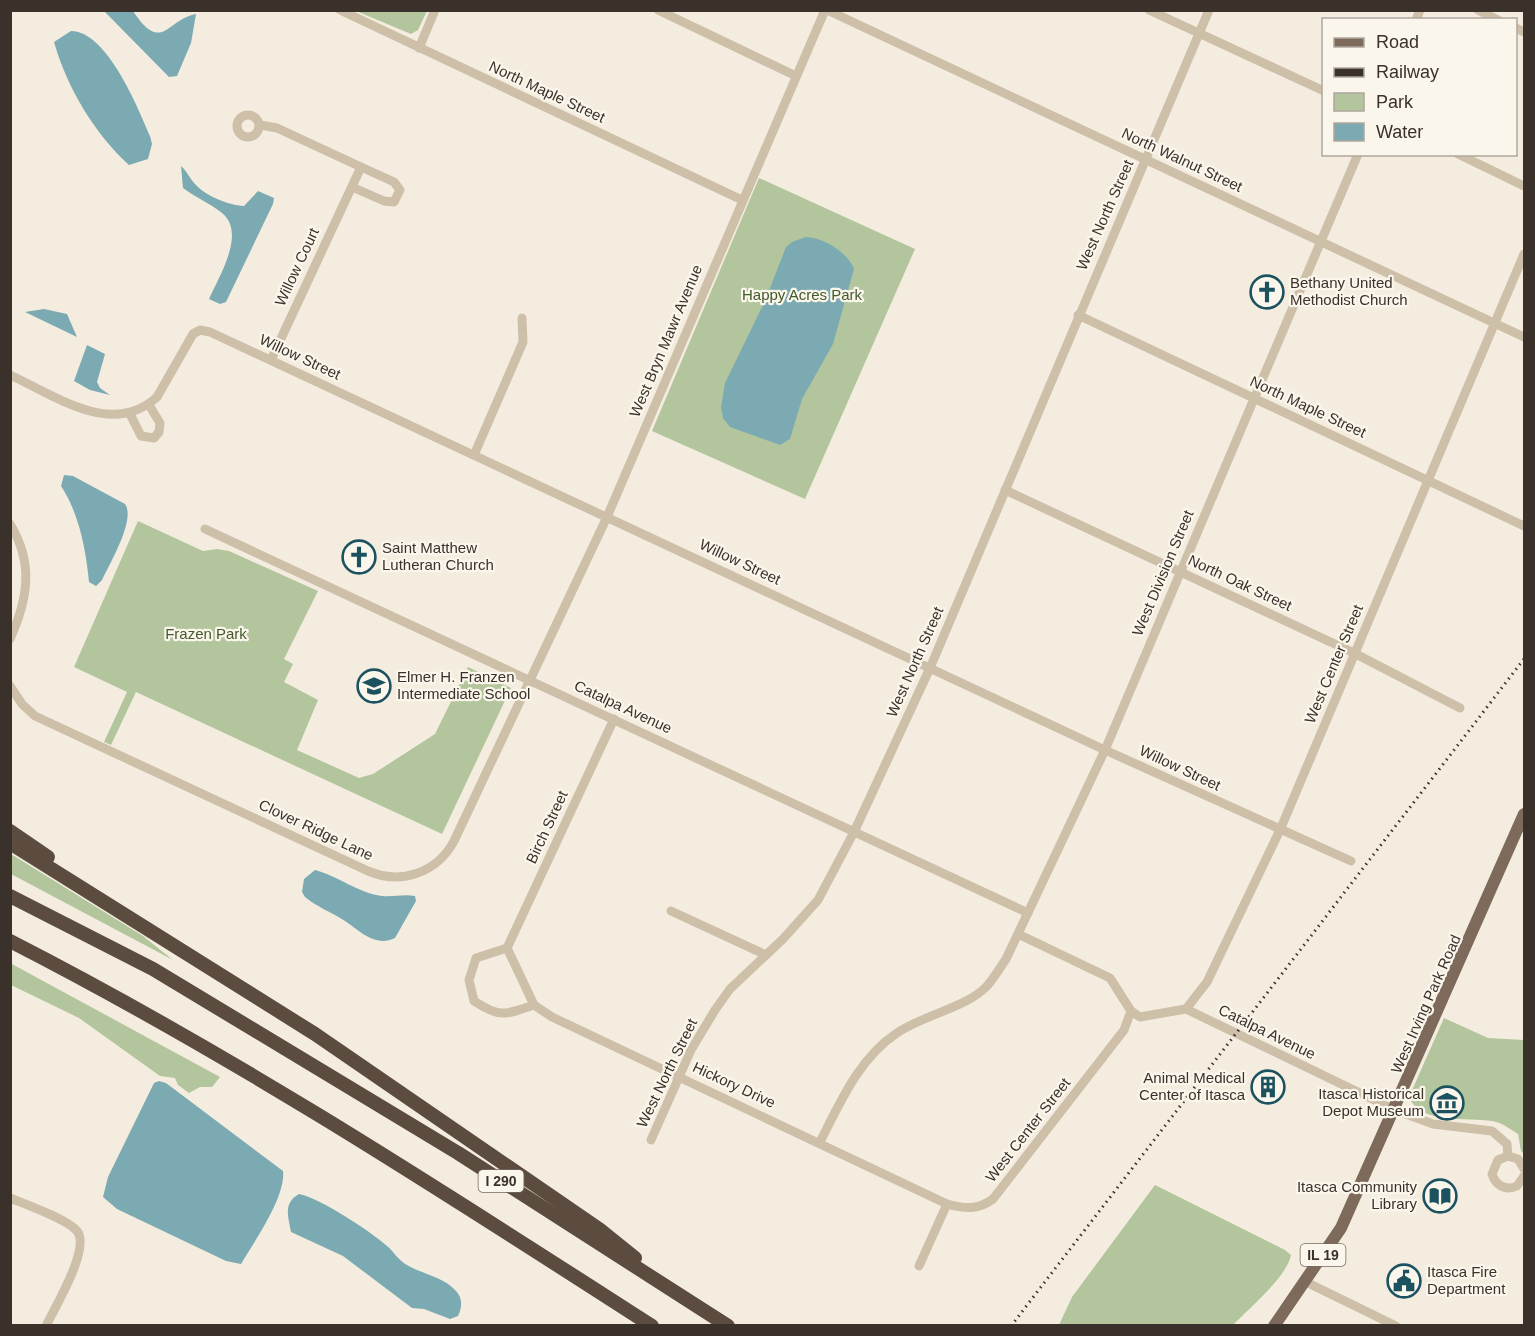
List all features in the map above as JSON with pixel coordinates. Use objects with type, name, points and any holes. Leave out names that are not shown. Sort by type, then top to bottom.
[{"type":"highway","points":[[10,831],[82,879],[108,905]]},
{"type":"highway","points":[[10,843],[417,1102],[599,1229],[696,1305]]},
{"type":"highway","name":"I 290","points":[[10,896],[153,969],[458,1153],[728,1326]]},
{"type":"highway","name":"I 290","points":[[10,941],[93,984],[285,1094],[652,1326]]},
{"type":"main road","name":"West Irving Park Road","points":[[1274,1326],[1341,1228],[1524,814]]},
{"type":"street","name":"North Maple Street","points":[[340,10],[742,201]]},
{"type":"street","points":[[419,48],[435,10]]},
{"type":"street","points":[[658,10],[796,76]]},
{"type":"street","name":"West Bryn Mawr Avenue","points":[[529,681],[607,517],[826,10]]},
{"type":"street","name":"North Walnut Street","points":[[826,10],[1524,337]]},
{"type":"street","points":[[1149,10],[1322,91]]},
{"type":"street","name":"West North Street","points":[[651,1140],[691,1050],[715,1010],[730,989],[818,900],[854,832],[930,668],[1209,10]]},
{"type":"street","points":[[1478,10],[1494,18]]},
{"type":"street","points":[[260,125],[277,128],[395,183],[400,190],[395,201],[389,202],[352,187]]},
{"type":"street","name":"West Division Street","points":[[1018,934],[1105,750],[1357,156]]},
{"type":"street","points":[[1462,156],[1524,186]]},
{"type":"street","name":"Willow Court","points":[[271,360],[361,168]]},
{"type":"street","name":"West Center Street","points":[[1186,1009],[1207,982],[1280,830],[1524,254]]},
{"type":"street","name":"North Maple Street","points":[[1078,315],[1524,526]]},
{"type":"street","points":[[474,455],[523,342],[522,318]]},
{"type":"street","name":"Willow Street","points":[[10,375],[97,414],[130,414],[149,405],[163,391],[189,339],[198,331],[210,332],[1105,750],[1351,861]]},
{"type":"street","points":[[130,414],[141,436],[154,438],[159,432],[160,423],[149,405]]},
{"type":"street","name":"North Oak Street","points":[[1005,490],[1354,653],[1460,708]]},
{"type":"street","points":[[10,524],[24,554],[27,574],[24,605],[10,639]]},
{"type":"street","name":"Catalpa Avenue","points":[[205,529],[1028,913]]},
{"type":"street","name":"Clover Ridge Lane","points":[[10,686],[22,704],[35,716],[368,871],[392,877],[411,875],[427,869],[450,848],[529,681]]},
{"type":"street","name":"Birch Street","points":[[507,948],[614,719]]},
{"type":"street","points":[[670,911],[766,955]]},
{"type":"street","points":[[820,1142],[848,1086],[874,1054],[895,1034],[918,1020],[974,996],[987,986],[1006,959],[1018,934],[1110,978],[1131,1011],[1140,1017],[1186,1009]]},
{"type":"street","points":[[507,948],[534,1005],[506,1015],[494,1014],[474,1001],[469,980],[476,958],[507,948]]},
{"type":"street","name":"Hickory Drive","points":[[534,1005],[552,1017],[947,1204]]},
{"type":"street","name":"Catalpa Avenue","points":[[1186,1009],[1395,1110],[1433,1124],[1492,1131],[1507,1144],[1508,1156],[1518,1159],[1524,1168]]},
{"type":"street","name":"West Center Street","points":[[947,1204],[974,1208],[993,1198],[1124,1030],[1131,1011]]},
{"type":"street","points":[[1508,1156],[1498,1160],[1493,1169],[1497,1184],[1512,1188],[1522,1182],[1524,1176]]},
{"type":"street","points":[[10,1198],[75,1228],[81,1239],[80,1253],[46,1326]]},
{"type":"street","points":[[919,1266],[947,1204]]},
{"type":"street","points":[[1306,1282],[1396,1326]]},
{"type":"green space","points":[[427,10],[418,30],[411,34],[356,11]]},
{"type":"green space","name":"Happy Acres Park","points":[[759,178],[915,249],[805,499],[652,431]]},
{"type":"green space","name":"Frazen Park","points":[[138,521],[203,551],[217,549],[229,551],[318,591],[284,659],[293,664],[284,682],[318,700],[297,750],[359,778],[373,774],[435,734],[468,667],[511,688],[442,834],[136,692],[111,745],[104,742],[127,692],[74,667]]},
{"type":"green space","points":[[11,854],[143,936],[173,960],[11,874]]},
{"type":"green space","points":[[10,963],[220,1077],[212,1087],[200,1087],[189,1093],[178,1085],[175,1078],[160,1076],[79,1018],[11,985]]},
{"type":"green space","points":[[1444,1018],[1488,1038],[1524,1040],[1524,1154],[1521,1151],[1518,1134],[1502,1124],[1492,1121],[1434,1116],[1415,1106],[1409,1097]]},
{"type":"green space","points":[[1155,1185],[1285,1250],[1291,1255],[1288,1264],[1266,1292],[1233,1325],[1059,1325],[1072,1297]]},
{"type":"water","points":[[104,11],[133,11],[143,24],[151,31],[158,33],[196,14],[191,43],[177,76],[169,77]]},
{"type":"water","points":[[71,31],[84,34],[97,43],[119,73],[150,136],[152,144],[148,159],[129,165],[94,125],[74,93],[54,42]]},
{"type":"water","points":[[181,166],[200,189],[224,202],[244,206],[258,191],[274,198],[226,302],[220,304],[209,299],[224,268],[232,232],[229,222],[222,213],[183,188]]},
{"type":"water","points":[[806,237],[820,240],[834,247],[846,257],[854,269],[833,344],[802,399],[790,439],[780,445],[730,427],[723,418],[721,407],[725,383],[765,301],[786,247]]},
{"type":"water","points":[[44,309],[67,314],[77,337],[25,312]]},
{"type":"water","points":[[87,345],[105,354],[97,382],[100,388],[110,395],[90,390],[74,381]]},
{"type":"water","points":[[64,475],[73,476],[125,504],[127,520],[125,530],[102,580],[96,586],[89,582],[81,532],[73,508],[61,486]]},
{"type":"water","points":[[315,870],[373,894],[415,896],[416,901],[395,938],[388,941],[374,939],[305,897],[302,892],[304,879]]},
{"type":"water","points":[[159,1081],[166,1083],[283,1171],[280,1193],[261,1232],[241,1264],[226,1261],[117,1209],[103,1197],[108,1177],[154,1083]]},
{"type":"water","points":[[299,1194],[319,1202],[357,1224],[390,1248],[404,1263],[451,1286],[461,1300],[458,1316],[450,1319],[424,1309],[412,1308],[343,1256],[291,1232],[288,1210],[291,1201]]},
{"type":"railway","points":[[1011,1326],[1524,659]]},
{"type":"place","name":"Bethany United Methodist Church","points":[[1267,292]]},
{"type":"place","name":"Saint Matthew Lutheran Church","points":[[359,557]]},
{"type":"place","name":"Elmer H. Franzen Intermediate School","points":[[374,686]]},
{"type":"place","name":"Animal Medical Center of Itasca","points":[[1268,1087]]},
{"type":"place","name":"Itasca Historical Depot Museum","points":[[1447,1103]]},
{"type":"place","name":"Itasca Community Library","points":[[1440,1196]]},
{"type":"place","name":"Itasca Fire Department","points":[[1404,1281]]}]
